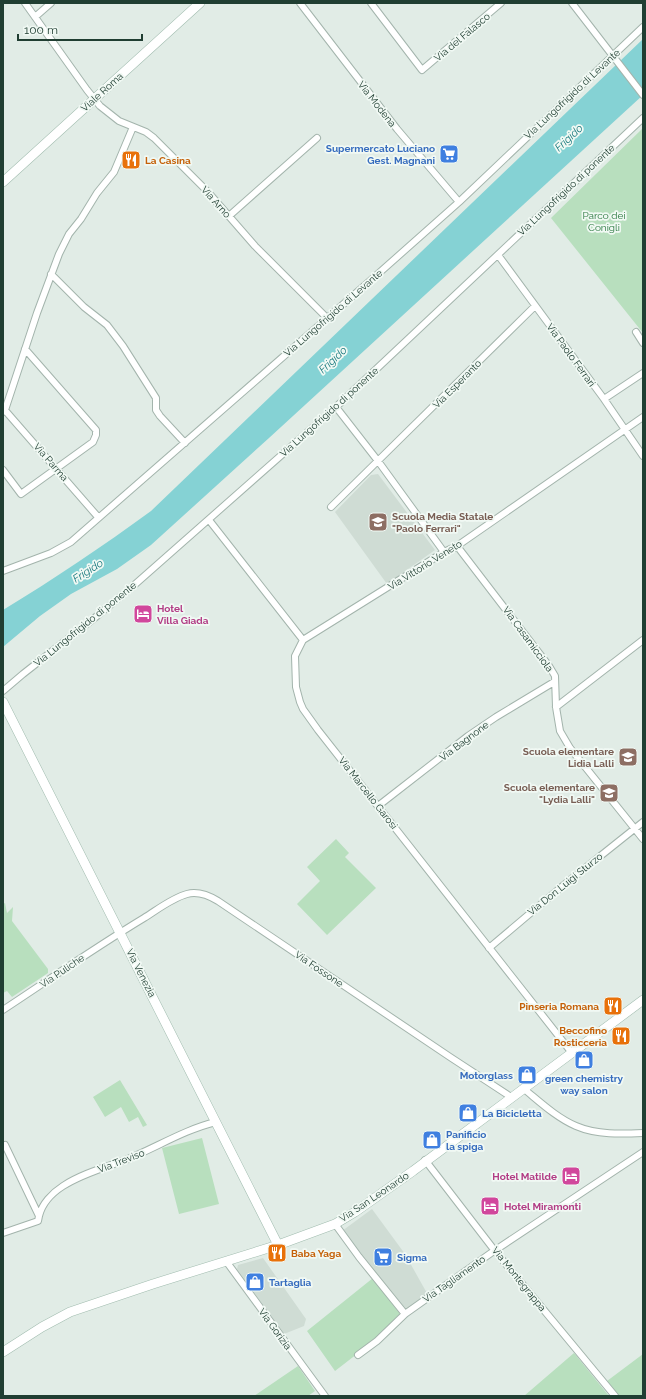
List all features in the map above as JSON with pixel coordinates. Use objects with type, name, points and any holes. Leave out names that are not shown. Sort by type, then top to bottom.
[{"type":"main road","name":"Viale Roma","points":[[3,182],[200,3]]},
{"type":"main road","name":"Via Venezia","points":[[3,702],[278,1245]]},
{"type":"main road","name":"Via San Leonardo","points":[[3,1352],[42,1327],[70,1312],[149,1285],[278,1245],[335,1224],[368,1202],[524,1089],[643,1000]]},
{"type":"street","name":"Via Arno","points":[[25,3],[94,100],[118,121],[146,132],[154,138],[207,191],[255,246],[327,318]]},
{"type":"street","points":[[35,17],[51,3]]},
{"type":"street","name":"Via Modena","points":[[300,3],[397,129],[459,202]]},
{"type":"street","name":"Via del Falasco","points":[[371,3],[422,70],[501,3]]},
{"type":"street","points":[[572,3],[643,95]]},
{"type":"street","name":"Via Lungofrigido di Levante","points":[[3,571],[51,554],[71,542],[459,202],[643,26]]},
{"type":"street","name":"Via Lungofrigido di ponente","points":[[3,692],[23,674],[109,606],[209,520],[336,407],[643,118]]},
{"type":"street","points":[[4,410],[59,254],[69,234],[81,219],[97,193],[114,172],[133,127]]},
{"type":"street","points":[[229,216],[317,138]]},
{"type":"street","name":"Via Paolo Ferrari","points":[[498,255],[643,456]]},
{"type":"street","points":[[51,274],[84,307],[107,325],[123,346],[156,398],[156,410],[185,443]]},
{"type":"street","name":"Via Esperanto","points":[[331,507],[536,306]]},
{"type":"street","points":[[636,332],[643,344]]},
{"type":"street","points":[[3,470],[21,494],[93,442],[96,435],[96,430],[25,349]]},
{"type":"street","points":[[604,400],[643,373]]},
{"type":"street","points":[[336,407],[378,461],[444,552]]},
{"type":"street","name":"Via Parma","points":[[4,410],[98,517]]},
{"type":"street","name":"Via Vittorio Veneto","points":[[303,640],[444,552],[457,546],[643,417]]},
{"type":"street","points":[[209,520],[303,640]]},
{"type":"street","name":"Via Casamicciola","points":[[457,546],[550,666],[555,676],[556,707],[560,731],[570,748],[594,780],[643,839]]},
{"type":"street","name":"Via Marcello Garosi","points":[[303,640],[295,656],[296,687],[300,702],[318,730],[572,1053]]},
{"type":"street","points":[[556,707],[643,640]]},
{"type":"street","name":"Via Bagnone","points":[[378,806],[468,736],[496,717],[554,682]]},
{"type":"street","name":"Via Don Luigi Sturzo","points":[[489,948],[559,889],[643,822]]},
{"type":"street","name":"Via Fossone","points":[[120,932],[182,896],[198,893],[209,896],[512,1097]]},
{"type":"street","name":"Via Puliche","points":[[3,1010],[120,932]]},
{"type":"street","points":[[524,1089],[564,1119],[577,1126],[594,1132],[620,1134],[643,1133]]},
{"type":"street","name":"Via Treviso","points":[[3,1233],[38,1221],[42,1208],[49,1197],[62,1186],[94,1171],[147,1151],[205,1125],[216,1122]]},
{"type":"street","points":[[5,1145],[39,1216]]},
{"type":"street","name":"Via Tagliamento","points":[[358,1355],[377,1342],[405,1314],[495,1250],[643,1152]]},
{"type":"street","name":"Via Montegrappa","points":[[425,1160],[495,1250],[615,1396]]},
{"type":"street","points":[[335,1224],[359,1257],[405,1314]]},
{"type":"street","name":"Via Gorizia","points":[[226,1261],[325,1396]]},
{"type":"shaded area","name":"Scuola Media Statale \"Paolo Ferrari\"","points":[[378,474],[435,550],[387,584],[335,512],[371,475]]},
{"type":"shaded area","points":[[372,1209],[405,1254],[428,1295],[406,1311],[342,1231]]},
{"type":"shaded area","points":[[263,1258],[306,1319],[304,1326],[284,1334],[237,1269],[238,1265]]},
{"type":"green space","name":"Parco dei Conigli","points":[[643,128],[643,333],[551,218]]},
{"type":"green space","points":[[336,839],[349,853],[345,857],[376,888],[327,935],[297,904],[320,881],[307,867]]},
{"type":"green space","points":[[5,903],[7,913],[13,907],[12,921],[48,969],[48,973],[12,997],[7,991],[3,993],[3,904]]},
{"type":"green space","points":[[120,1080],[147,1125],[143,1127],[138,1117],[129,1122],[121,1107],[105,1117],[93,1097]]},
{"type":"green space","points":[[202,1138],[219,1204],[179,1214],[162,1148]]},
{"type":"green space","points":[[373,1278],[402,1314],[375,1340],[335,1371],[307,1331]]},
{"type":"green space","points":[[574,1353],[609,1396],[524,1396]]},
{"type":"green space","points":[[643,1354],[643,1396],[619,1396],[607,1381]]},
{"type":"green space","points":[[298,1366],[315,1391],[308,1396],[254,1396]]},
{"type":"water","name":"Frigido","points":[[643,39],[643,95],[151,545],[117,569],[71,594],[40,616],[3,647],[3,610],[78,562],[151,511]]},
{"type":"place","name":"Supermercato Luciano Gest. Magnani","points":[[449,154]]},
{"type":"place","name":"La Casina","points":[[131,160]]},
{"type":"place","name":"Scuola Media Statale \"Paolo Ferrari\"","points":[[378,522]]},
{"type":"place","name":"Hotel Villa Giada","points":[[143,614]]},
{"type":"place","name":"Scuola elementare Lidia Lalli","points":[[628,757]]},
{"type":"place","name":"Scuola elementare \"Lydia Lalli\"","points":[[609,793]]},
{"type":"place","name":"Pinseria Romana","points":[[613,1006]]},
{"type":"place","name":"Beccofino Rosticceria","points":[[621,1036]]},
{"type":"place","name":"green chemistry way salon","points":[[584,1060]]},
{"type":"place","name":"Motorglass","points":[[527,1075]]},
{"type":"place","name":"La Bicicletta","points":[[468,1113]]},
{"type":"place","name":"Panificio la spiga","points":[[432,1140]]},
{"type":"place","name":"Hotel Matilde","points":[[571,1176]]},
{"type":"place","name":"Hotel Miramonti","points":[[490,1206]]},
{"type":"place","name":"Baba Yaga","points":[[277,1253]]},
{"type":"place","name":"Sigma","points":[[383,1257]]},
{"type":"place","name":"Tartaglia","points":[[255,1282]]}]
